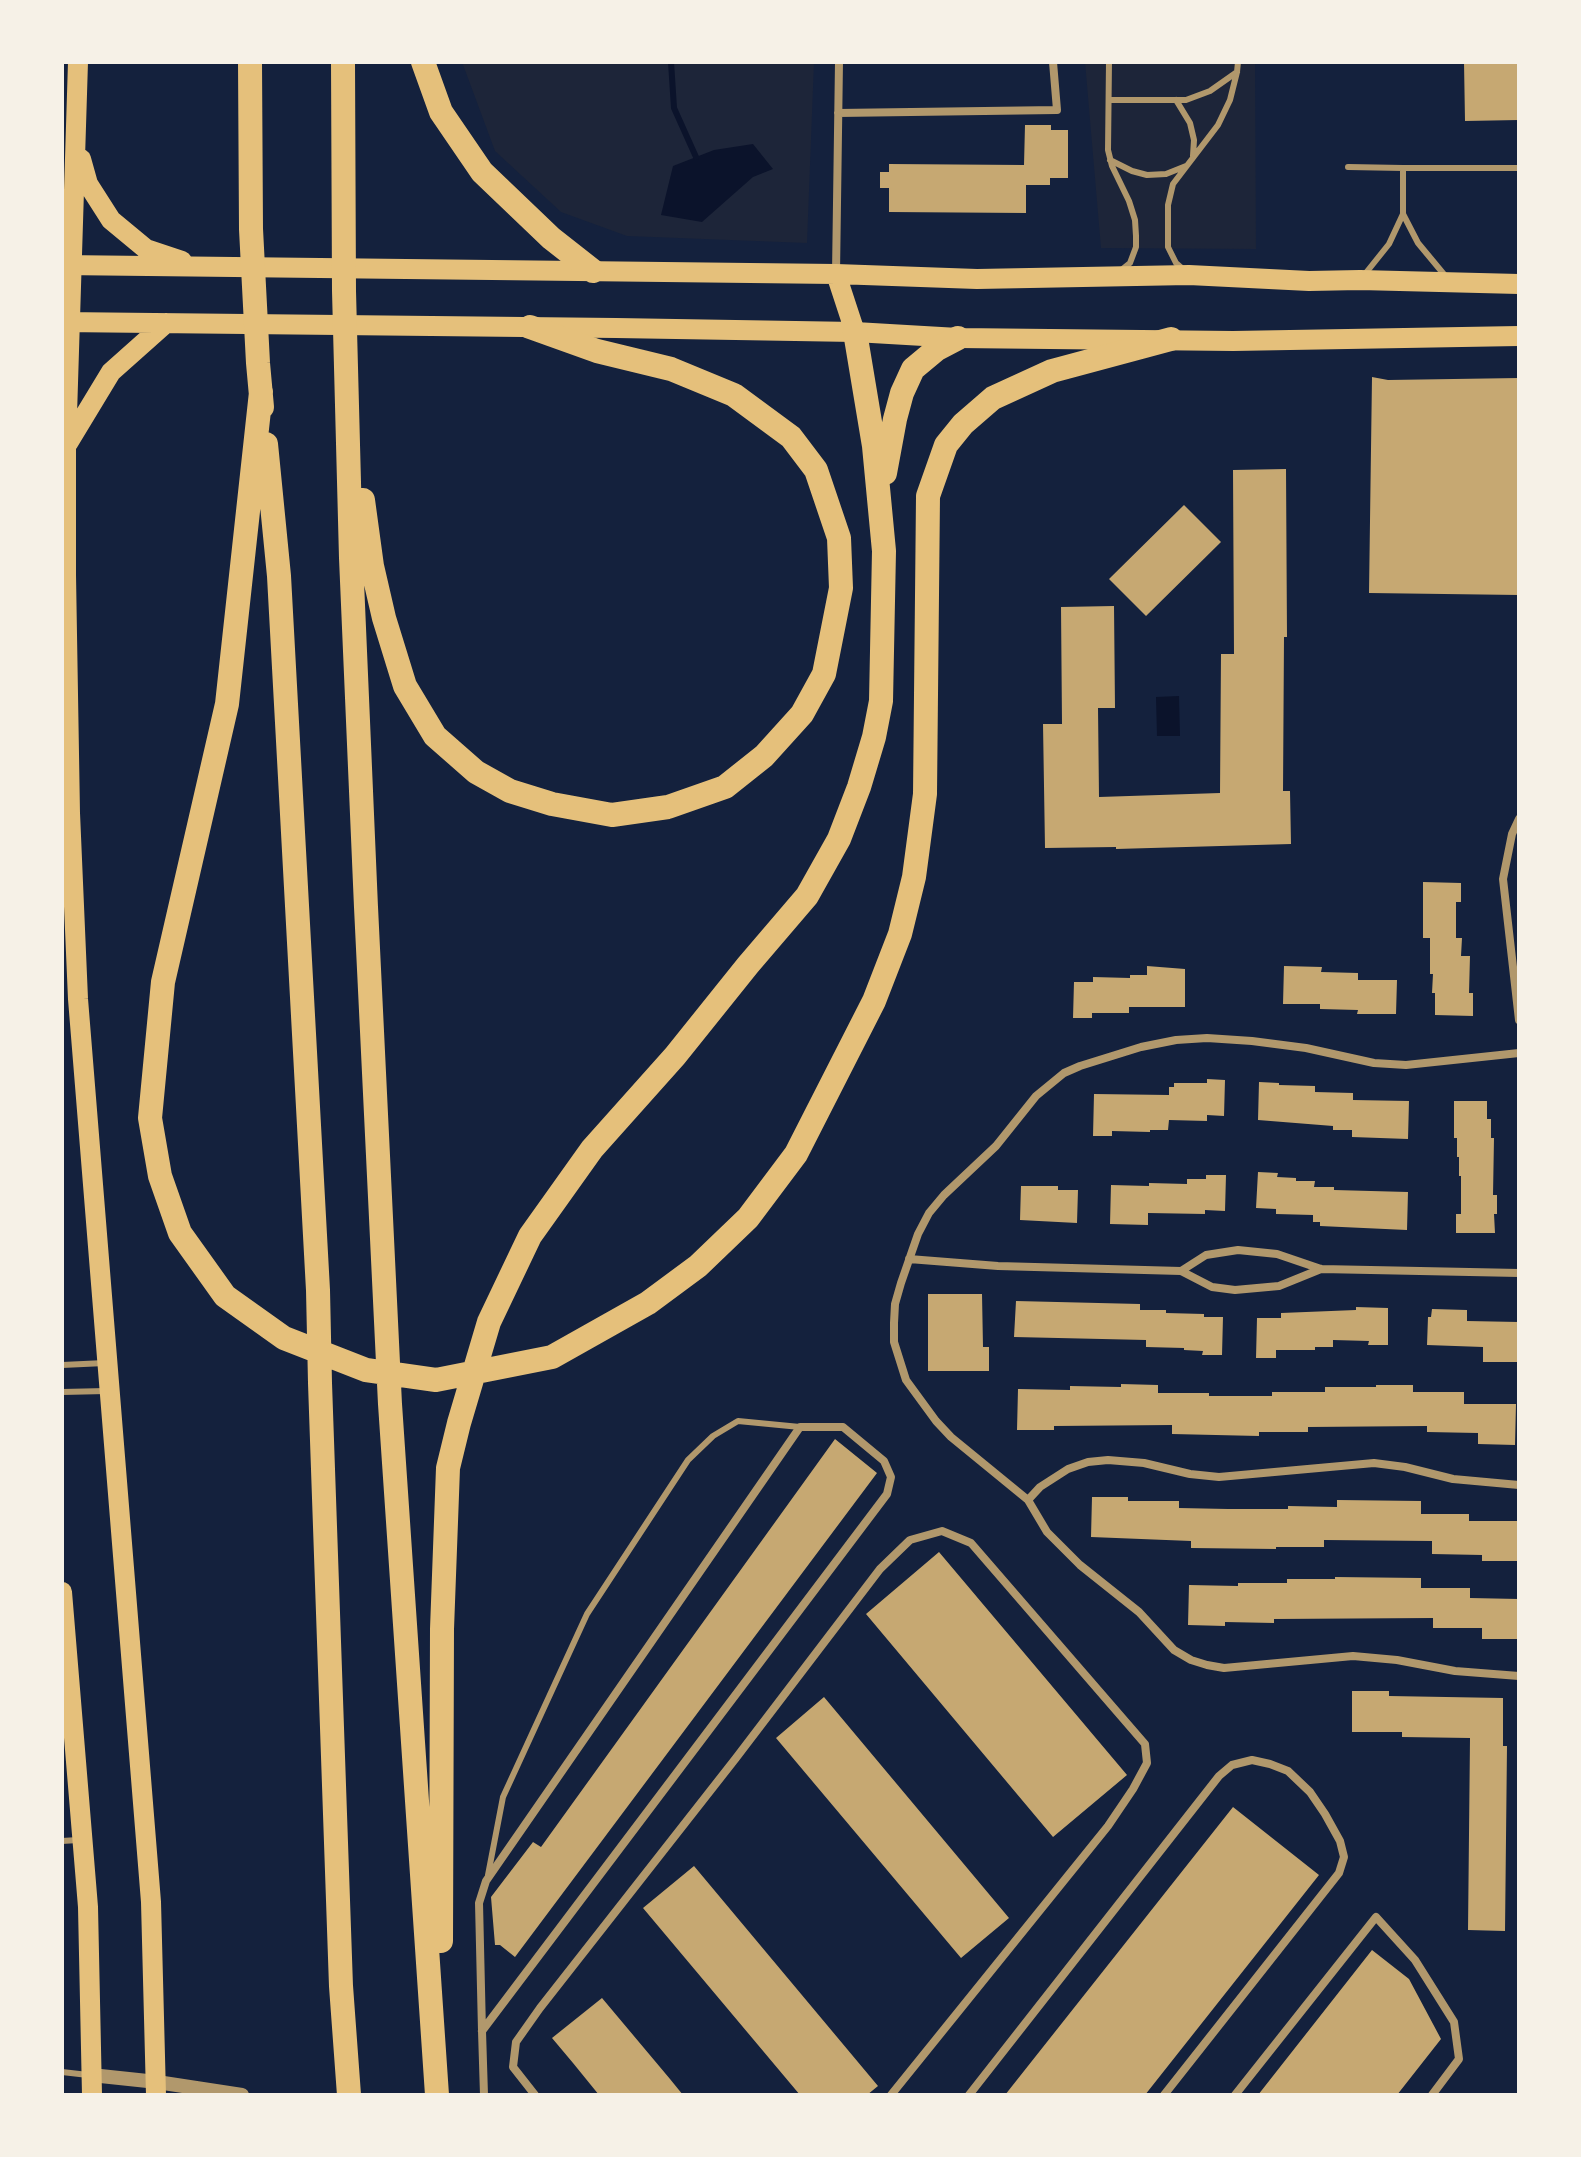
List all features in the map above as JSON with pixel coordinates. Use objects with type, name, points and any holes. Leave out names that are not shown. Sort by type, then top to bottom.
[{"type":"highway","points":[[250,62],[251,229],[258,363],[279,576],[318,1290],[341,1986],[348,2090]]},
{"type":"highway","points":[[343,62],[351,558],[390,1404],[439,2095]]},
{"type":"highway","points":[[423,62],[441,112],[482,172],[551,238],[593,271]]},
{"type":"highway","points":[[346,364],[372,566],[384,618],[405,686],[435,736],[476,772],[510,791],[552,804],[612,815],[668,807],[725,787],[764,756],[802,714],[824,674],[841,588],[839,538],[816,470],[791,437],[734,395],[671,369],[597,351],[530,327]]},
{"type":"highway","points":[[439,2095],[442,1629],[448,1468],[489,1322],[530,1236],[592,1149],[675,1056],[807,896],[839,839],[863,774],[881,701],[884,551],[874,446],[855,332]]},
{"type":"highway","points":[[880,503],[895,419],[913,369],[937,349],[958,338]]},
{"type":"highway","points":[[261,392],[227,704],[163,982],[150,1118],[160,1176],[180,1233],[225,1296],[284,1338],[366,1370],[436,1380],[552,1357],[648,1303],[698,1266],[748,1218],[796,1154],[874,1001],[900,934],[914,877],[925,794],[928,496],[946,445],[963,424],[993,398],[1052,371],[1171,339]]},
{"type":"main road","points":[[78,62],[66,322],[66,575],[74,999],[108,1363],[151,1902],[157,2089]]},
{"type":"main road","points":[[76,144],[88,184],[111,220],[146,249],[200,267]]},
{"type":"main road","points":[[67,265],[836,274],[977,279],[1189,275],[1309,281],[1519,284]]},
{"type":"main road","points":[[836,274],[855,332]]},
{"type":"main road","points":[[66,322],[855,332],[958,338],[1304,341],[1519,336]]},
{"type":"main road","points":[[66,447],[111,372],[166,323]]},
{"type":"main road","points":[[62,1592],[72,1840],[88,1907],[91,2085]]},
{"type":"street","points":[[836,274],[839,62]]},
{"type":"street","points":[[838,113],[1057,110],[1053,62]]},
{"type":"street","points":[[1519,819],[1512,834],[1503,879],[1519,1020]]},
{"type":"street","points":[[1519,1053],[1397,1065],[1279,1044],[1207,1038],[1141,1047],[1080,1066],[1064,1073],[1036,1096],[996,1146],[929,1213],[909,1259],[895,1304],[894,1323],[894,1342],[906,1380],[919,1401],[951,1437],[1028,1500],[1047,1532],[1064,1550],[1139,1612],[1174,1650],[1191,1660],[1224,1668],[1353,1656],[1397,1660],[1455,1671],[1519,1676]]},
{"type":"street","points":[[1181,1271],[1206,1255],[1238,1250],[1277,1254],[1321,1269],[1519,1273]]},
{"type":"street","points":[[909,1259],[998,1266],[1181,1271],[1212,1287],[1235,1290],[1279,1286],[1321,1269]]},
{"type":"street","points":[[482,2031],[887,1494],[891,1477],[884,1461],[843,1427],[800,1427],[486,1881],[479,1903],[482,2031],[484,2095]]},
{"type":"street","points":[[1028,1500],[1040,1487],[1068,1469],[1088,1462],[1108,1460],[1144,1463],[1219,1477],[1374,1463],[1453,1479],[1519,1485]]},
{"type":"street","points":[[535,2095],[513,2067],[516,2042],[540,2008],[880,1569],[910,1540],[942,1531],[971,1543],[1145,1744],[1147,1763],[1108,1826],[891,2095]]},
{"type":"street","points":[[969,2095],[1219,1776],[1232,1765],[1252,1760],[1270,1764],[1288,1771],[1310,1792],[1325,1814],[1340,1841],[1344,1857],[1339,1873],[1164,2095]]},
{"type":"street","points":[[1235,2095],[1376,1917],[1415,1960],[1454,2022],[1459,2059],[1432,2095]]},
{"type":"street","points":[[91,2085],[157,2089],[179,2087],[242,2095]]},
{"type":"lane","points":[[1109,62],[1108,150],[1129,201],[1136,236],[1130,263],[1114,277]]},
{"type":"lane","points":[[1189,275],[1176,263],[1168,247],[1168,205],[1173,184],[1218,125],[1230,100],[1238,62]]},
{"type":"lane","points":[[1109,100],[1186,100],[1210,91],[1237,72]]},
{"type":"lane","points":[[1176,100],[1190,123],[1194,140],[1192,158]]},
{"type":"lane","points":[[1110,160],[1147,175],[1166,174],[1186,166]]},
{"type":"lane","points":[[1348,167],[1519,168]]},
{"type":"lane","points":[[1360,280],[1389,244],[1403,214],[1403,168]]},
{"type":"lane","points":[[1403,214],[1432,263],[1453,283]]},
{"type":"lane","points":[[62,1365],[108,1363]]},
{"type":"lane","points":[[62,1392],[110,1390]]},
{"type":"lane","points":[[486,1881],[503,1797],[587,1614],[688,1460],[713,1436],[738,1421],[800,1427]]},
{"type":"lane","points":[[62,2072],[91,2085]]},
{"type":"shaded area","points":[[462,62],[814,62],[807,243],[627,236],[561,212],[495,151]]},
{"type":"shaded area","points":[[1085,62],[1255,62],[1256,249],[1101,248]]},
{"type":"shaded area","points":[[753,144],[773,169],[753,177],[702,222],[661,215],[673,166],[714,150]]},
{"type":"shaded area","points":[[1179,696],[1180,736],[1157,736],[1156,697]]},
{"type":"building","points":[[1464,62],[1519,62],[1519,120],[1465,121]]},
{"type":"building","points":[[1025,125],[1051,125],[1051,130],[1068,130],[1068,178],[1050,178],[1050,185],[1026,185],[1026,213],[889,212],[889,188],[880,188],[880,172],[889,172],[889,164],[1024,165]]},
{"type":"building","points":[[1372,377],[1388,380],[1519,378],[1519,595],[1369,593]]},
{"type":"building","points":[[1286,469],[1287,637],[1284,637],[1283,791],[1290,791],[1291,844],[1045,848],[1043,724],[1062,724],[1061,607],[1114,606],[1115,708],[1098,708],[1099,797],[1220,793],[1221,654],[1234,654],[1233,470]]},
{"type":"building","points":[[1184,505],[1221,542],[1146,616],[1109,579]]},
{"type":"building","points":[[1423,882],[1461,883],[1461,902],[1456,902],[1456,938],[1462,938],[1461,956],[1470,956],[1469,993],[1473,993],[1473,1016],[1435,1015],[1430,938],[1423,938]]},
{"type":"building","points":[[1147,966],[1185,969],[1185,1007],[1129,1007],[1129,1013],[1092,1013],[1092,1018],[1073,1018],[1074,982],[1093,982],[1093,977],[1147,975]]},
{"type":"building","points":[[1284,966],[1322,967],[1321,972],[1358,973],[1358,980],[1397,980],[1396,1014],[1357,1014],[1358,1010],[1320,1009],[1320,1004],[1283,1004]]},
{"type":"building","points":[[1207,1079],[1225,1080],[1224,1116],[1207,1115],[1207,1121],[1169,1120],[1168,1130],[1112,1131],[1112,1136],[1093,1136],[1094,1094],[1169,1095],[1169,1087],[1174,1087],[1174,1083],[1207,1083]]},
{"type":"building","points":[[1259,1082],[1315,1086],[1315,1092],[1353,1093],[1353,1100],[1409,1101],[1408,1139],[1352,1137],[1352,1130],[1333,1130],[1333,1126],[1258,1120]]},
{"type":"building","points":[[1454,1101],[1487,1101],[1487,1119],[1491,1119],[1491,1138],[1494,1138],[1495,1233],[1456,1233],[1456,1214],[1461,1214],[1461,1176],[1457,1138],[1454,1138]]},
{"type":"building","points":[[1258,1172],[1278,1173],[1277,1177],[1296,1178],[1296,1181],[1315,1181],[1314,1187],[1334,1187],[1334,1190],[1408,1192],[1407,1230],[1320,1226],[1320,1222],[1313,1222],[1313,1215],[1276,1214],[1276,1209],[1256,1208]]},
{"type":"building","points":[[1206,1175],[1226,1175],[1225,1211],[1205,1210],[1205,1214],[1148,1213],[1148,1225],[1110,1224],[1111,1185],[1187,1184],[1187,1179],[1206,1179]]},
{"type":"building","points":[[1021,1186],[1058,1186],[1058,1190],[1078,1190],[1077,1223],[1020,1220]]},
{"type":"building","points":[[928,1294],[982,1294],[983,1347],[989,1347],[989,1371],[928,1371]]},
{"type":"building","points":[[1016,1301],[1140,1304],[1140,1310],[1223,1317],[1222,1355],[1202,1355],[1203,1351],[1184,1348],[1146,1347],[1146,1340],[1014,1337]]},
{"type":"building","points":[[1356,1307],[1388,1308],[1388,1345],[1333,1340],[1333,1347],[1276,1350],[1276,1358],[1256,1358],[1257,1318],[1281,1318],[1281,1313],[1356,1310]]},
{"type":"building","points":[[1432,1309],[1467,1310],[1467,1321],[1519,1322],[1519,1362],[1483,1362],[1483,1347],[1427,1345],[1428,1317],[1431,1317]]},
{"type":"building","points":[[1121,1384],[1158,1385],[1158,1393],[1209,1393],[1209,1396],[1272,1396],[1272,1392],[1325,1392],[1325,1387],[1376,1385],[1413,1385],[1413,1392],[1464,1392],[1464,1404],[1516,1404],[1515,1445],[1478,1444],[1478,1433],[1427,1432],[1427,1426],[1308,1427],[1308,1432],[1259,1432],[1259,1436],[1172,1434],[1172,1425],[1054,1426],[1054,1430],[1017,1430],[1018,1389],[1070,1390],[1070,1386],[1121,1387]]},
{"type":"building","points":[[835,1439],[877,1473],[515,1957],[500,1945],[495,1945],[491,1897],[533,1842],[541,1847]]},
{"type":"building","points":[[1092,1497],[1179,1501],[1179,1508],[1228,1509],[1337,1507],[1337,1500],[1421,1501],[1421,1514],[1469,1514],[1469,1521],[1519,1521],[1519,1561],[1482,1561],[1482,1555],[1432,1554],[1432,1541],[1324,1540],[1324,1547],[1276,1549],[1191,1548],[1191,1541],[1091,1537]]},
{"type":"building","points":[[939,1552],[1127,1775],[1053,1837],[866,1614]]},
{"type":"building","points":[[1421,1578],[1421,1588],[1470,1588],[1470,1598],[1519,1599],[1519,1639],[1482,1639],[1482,1628],[1433,1628],[1433,1618],[1274,1619],[1274,1623],[1188,1625],[1189,1585],[1238,1586],[1238,1583],[1287,1583],[1287,1579]]},
{"type":"building","points":[[1352,1691],[1389,1691],[1389,1696],[1503,1698],[1503,1746],[1507,1746],[1505,1931],[1468,1930],[1470,1738],[1402,1737],[1402,1732],[1352,1732]]},
{"type":"building","points":[[824,1697],[1009,1918],[961,1958],[776,1738]]},
{"type":"building","points":[[1233,1807],[1319,1875],[1145,2095],[1005,2095]]},
{"type":"building","points":[[694,1866],[878,2086],[867,2095],[800,2095],[643,1908]]},
{"type":"building","points":[[1372,1950],[1409,1979],[1441,2039],[1397,2095],[1258,2095]]},
{"type":"building","points":[[602,1998],[683,2095],[599,2095],[552,2038]]},
{"type":"waterway","points":[[671,62],[674,108],[696,157]]}]
